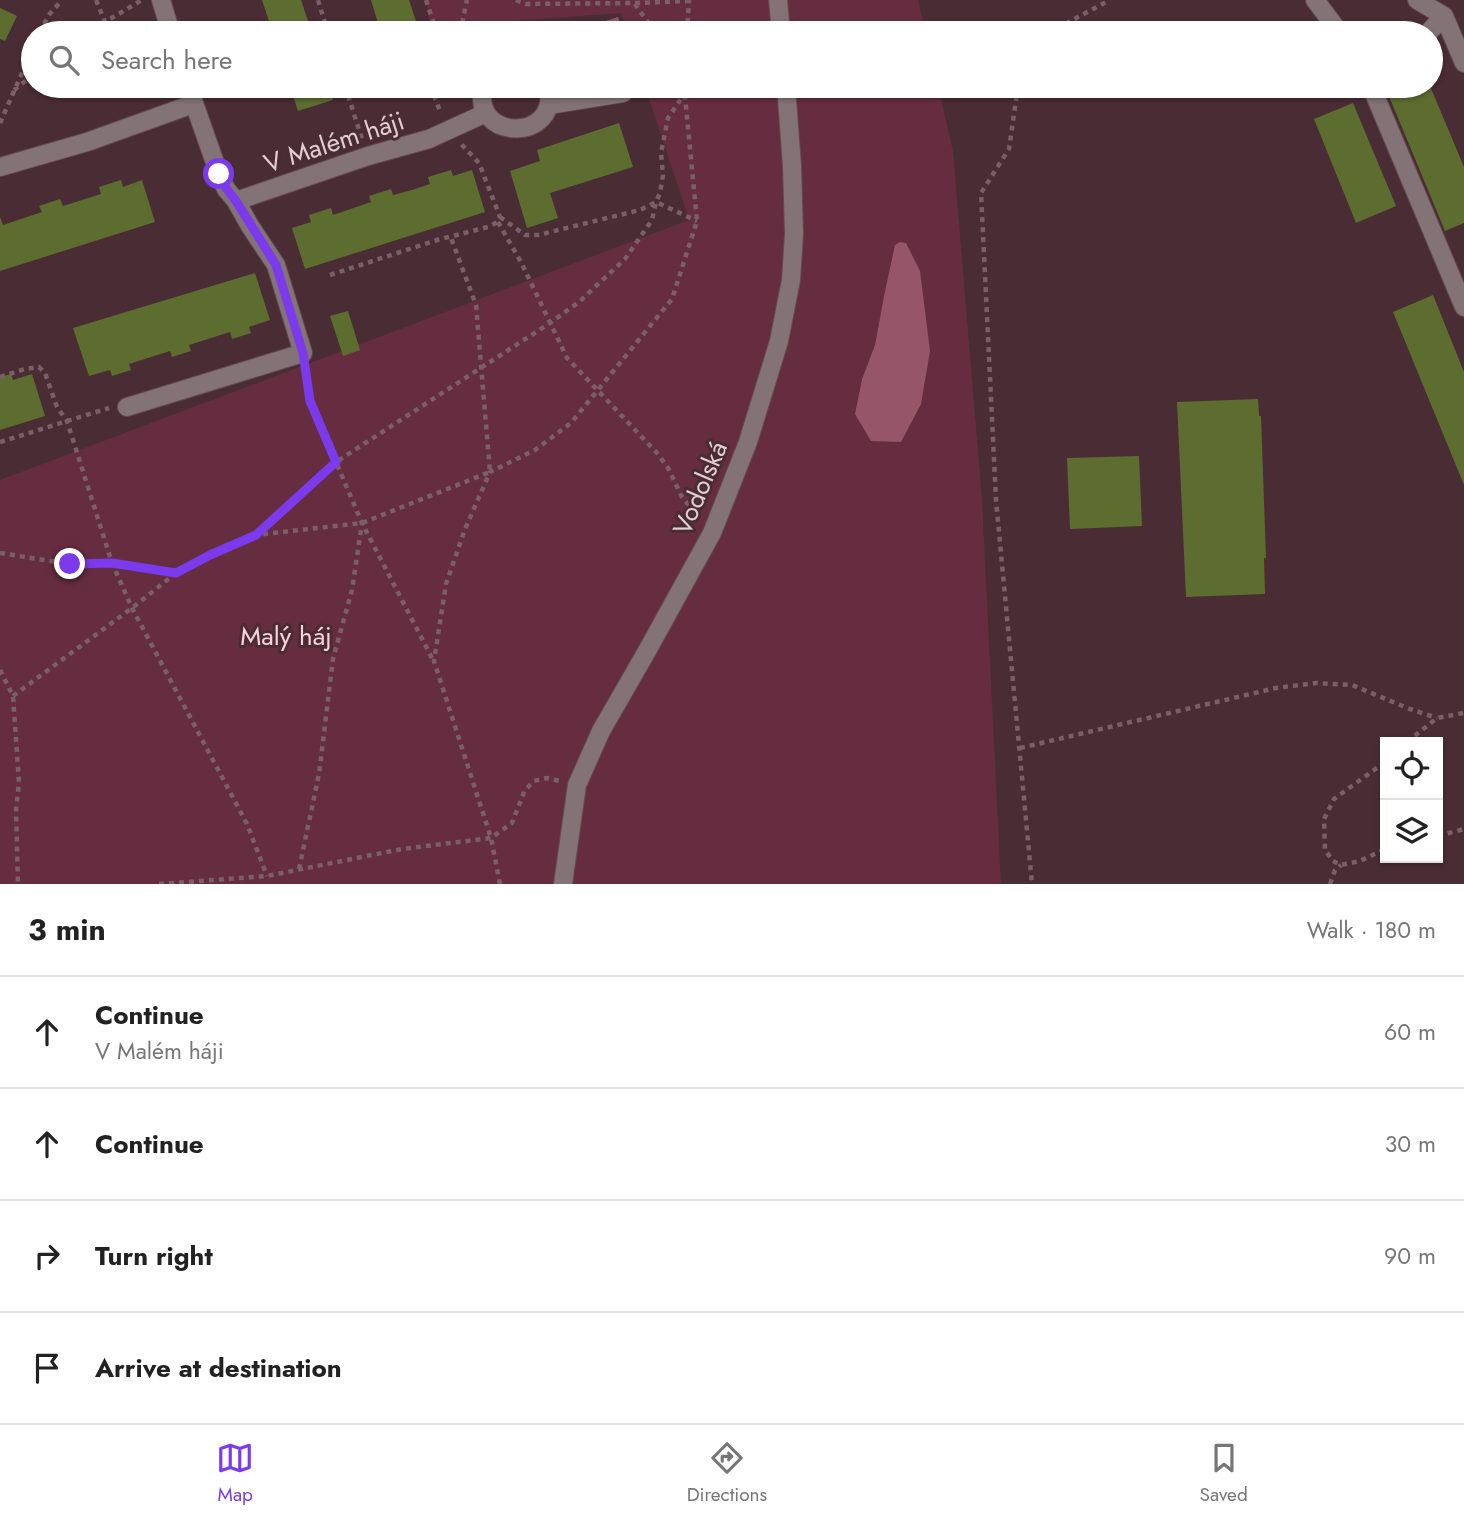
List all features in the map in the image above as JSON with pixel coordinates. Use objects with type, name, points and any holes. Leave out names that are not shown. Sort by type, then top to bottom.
[{"type":"street","points":[[161,0],[167,21]]},
{"type":"street","points":[[778,0],[780,21]]},
{"type":"street","points":[[1315,0],[1330,21]]},
{"type":"street","points":[[1417,0],[1444,16],[1464,63]]},
{"type":"street","points":[[1439,21],[1444,16]]},
{"type":"street","points":[[127,407],[303,353],[276,265],[226,188],[191,98]]},
{"type":"street","points":[[483,98],[486,113],[494,122],[514,130],[536,123],[544,115],[550,98]]},
{"type":"street","points":[[549,104],[589,98]]},
{"type":"street","name":"Vodolská","points":[[563,884],[577,785],[601,731],[712,533],[748,442],[779,341],[791,281],[794,234],[787,98]]},
{"type":"street","points":[[1376,98],[1464,307]]},
{"type":"street","points":[[0,167],[87,142],[193,104]]},
{"type":"street","name":"V Malém háji","points":[[236,201],[368,156],[429,139],[486,113]]},
{"type":"path","points":[[46,21],[62,0]]},
{"type":"path","points":[[96,0],[105,21]]},
{"type":"path","points":[[107,21],[142,0]]},
{"type":"path","points":[[318,0],[324,21]]},
{"type":"path","points":[[426,0],[433,21]]},
{"type":"path","points":[[463,21],[467,0]]},
{"type":"path","points":[[516,0],[526,4],[634,4],[689,0],[688,21]]},
{"type":"path","points":[[1071,21],[1110,0]]},
{"type":"path","points":[[634,4],[647,21]]},
{"type":"path","points":[[0,123],[21,75]]},
{"type":"path","points":[[14,90],[21,84]]},
{"type":"path","points":[[349,98],[368,156]]},
{"type":"path","points":[[435,98],[447,132],[479,163],[499,220],[567,358],[657,453],[668,468],[682,497],[712,533]]},
{"type":"path","points":[[256,535],[336,462],[550,323],[579,302],[625,259],[652,220],[663,175],[661,153],[668,118],[682,98]]},
{"type":"path","points":[[13,696],[176,573],[210,555],[256,535],[362,523],[490,472],[535,450],[571,423],[672,299],[697,221],[685,98]]},
{"type":"path","points":[[1016,98],[1009,149],[981,193],[996,500],[1032,884]]},
{"type":"path","points":[[499,220],[526,235],[538,235],[640,209],[656,202],[697,221]]},
{"type":"path","points":[[330,275],[437,240],[488,227],[499,220]]},
{"type":"path","points":[[434,661],[446,584],[465,529],[490,472],[476,305],[451,238]]},
{"type":"path","points":[[303,353],[310,401],[362,523],[434,661],[491,838],[500,884]]},
{"type":"path","points":[[0,376],[39,367],[46,373],[57,407],[67,421],[112,563],[132,608],[247,824],[267,876]]},
{"type":"path","points":[[0,442],[89,414]]},
{"type":"path","points":[[299,870],[319,774],[333,659],[352,590],[362,523]]},
{"type":"path","points":[[0,552],[70,564],[112,563],[176,573]]},
{"type":"path","points":[[0,670],[13,696],[19,782],[16,810],[18,884]]},
{"type":"path","points":[[1020,748],[1276,688],[1317,683],[1353,685],[1437,718]]},
{"type":"path","points":[[1413,737],[1437,718],[1464,713]]},
{"type":"path","points":[[1341,865],[1333,861],[1325,850],[1324,819],[1335,799],[1380,766]]},
{"type":"path","points":[[159,884],[267,876],[402,849],[491,838],[512,823],[525,790],[534,781],[547,778],[577,785]]},
{"type":"path","points":[[1443,835],[1464,829]]},
{"type":"path","points":[[1330,884],[1335,870],[1341,865],[1360,861],[1380,851]]},
{"type":"green space","points":[[426,0],[918,0],[923,21],[624,21],[621,13],[512,21],[429,21]]},
{"type":"green space","name":"Malý háj","points":[[649,98],[941,98],[953,151],[982,500],[1001,884],[0,884],[0,480],[689,220]],"holes":[[[906,243],[855,414],[862,379],[875,345],[884,296]]]},
{"type":"shaded area","points":[[906,243],[920,271],[930,351],[921,404],[901,442],[871,441],[855,414],[862,379],[875,345],[895,245]]},
{"type":"building","points":[[262,0],[301,0],[308,21],[269,21]]},
{"type":"building","points":[[371,0],[409,0],[416,21],[377,21]]},
{"type":"building","points":[[0,8],[17,16],[5,41],[0,39]]},
{"type":"building","points":[[294,98],[333,100],[298,111]]},
{"type":"building","points":[[1390,98],[1435,98],[1464,167],[1464,223],[1445,231]]},
{"type":"building","points":[[1353,103],[1396,206],[1356,223],[1314,119]]},
{"type":"building","points":[[619,123],[633,167],[550,193],[558,218],[527,228],[510,171],[540,161],[537,150]]},
{"type":"building","points":[[451,170],[453,176],[472,170],[485,212],[305,269],[292,228],[311,222],[309,215],[331,208],[333,215],[371,202],[369,196],[391,189],[393,195],[412,190],[430,184],[428,177]]},
{"type":"building","points":[[121,180],[123,187],[142,180],[155,222],[0,271],[0,217],[3,225],[42,212],[39,206],[60,199],[63,206],[101,194],[99,187]]},
{"type":"building","points":[[255,273],[270,320],[249,327],[251,333],[232,339],[230,332],[189,345],[191,351],[172,357],[170,351],[129,364],[131,370],[112,376],[110,370],[89,376],[73,328]]},
{"type":"building","points":[[1433,295],[1464,372],[1464,485],[1393,312]]},
{"type":"building","points":[[348,311],[360,350],[343,356],[330,316]]},
{"type":"building","points":[[11,374],[13,380],[32,374],[45,416],[0,430],[0,377]]},
{"type":"building","points":[[1258,399],[1261,416],[1265,594],[1186,597],[1177,402]]},
{"type":"building","points":[[1139,456],[1142,526],[1070,529],[1067,458]]},
{"type":"route","points":[[70,564],[112,563],[176,573],[256,535],[336,462],[310,401],[303,353],[276,265],[219,174]]}]
